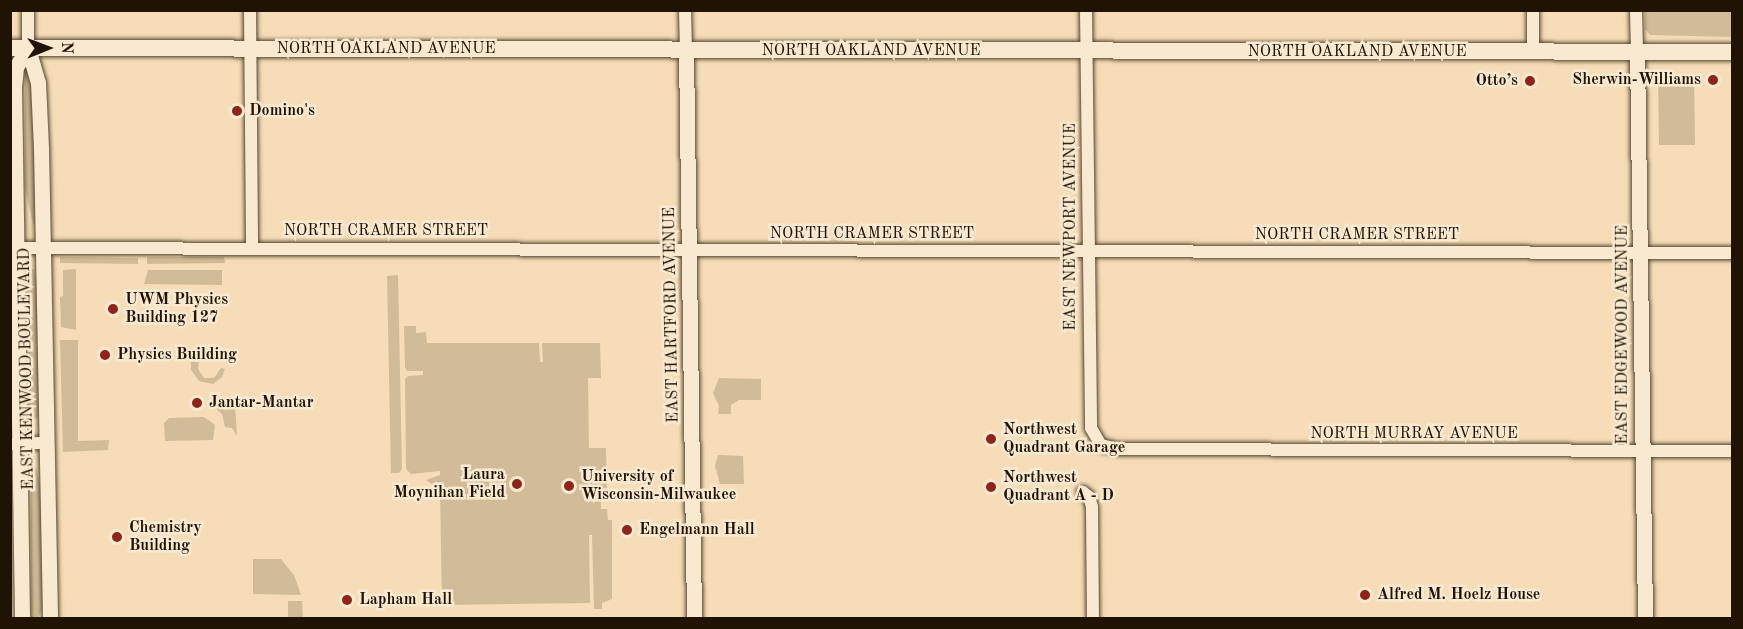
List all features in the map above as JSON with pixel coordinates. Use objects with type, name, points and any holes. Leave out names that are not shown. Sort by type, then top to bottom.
[{"type":"main road","name":"NORTH OAKLAND AVENUE","points":[[10,48],[1732,52]]},
{"type":"street","name":"EAST KENWOOD BOULEVARD","points":[[28,10],[28,48],[38,82],[50,618]]},
{"type":"street","points":[[250,10],[252,247]]},
{"type":"street","name":"EAST HARTFORD AVENUE","points":[[686,10],[694,618]]},
{"type":"street","name":"EAST NEWPORT AVENUE","points":[[1086,10],[1091,428],[1097,442]]},
{"type":"street","points":[[1533,10],[1533,52]]},
{"type":"street","points":[[1636,10],[1637,52]]},
{"type":"street","name":"EAST KENWOOD BOULEVARD","points":[[22,618],[15,444],[14,87],[16,67],[28,48]]},
{"type":"street","name":"EAST EDGEWOOD AVENUE","points":[[1637,52],[1644,618]]},
{"type":"street","name":"NORTH CRAMER STREET","points":[[13,248],[1732,253]]},
{"type":"street","name":"NORTH MURRAY AVENUE","points":[[1097,442],[1118,449],[1732,452]]},
{"type":"street","points":[[15,444],[47,443]]},
{"type":"street","points":[[1083,492],[1092,507],[1093,618]]},
{"type":"shaded area","points":[[1645,11],[1732,11],[1732,37],[1650,35],[1645,29]]},
{"type":"shaded area","points":[[25,71],[31,71],[37,224],[33,224],[25,187]]},
{"type":"shaded area","points":[[1658,74],[1694,75],[1695,145],[1659,145]]},
{"type":"shaded area","points":[[60,257],[138,258],[138,264],[60,263]]},
{"type":"shaded area","points":[[147,257],[224,257],[225,263],[147,264]]},
{"type":"shaded area","points":[[28,269],[34,269],[41,306],[39,416],[36,419],[29,419]]},
{"type":"shaded area","points":[[76,269],[76,330],[61,327],[60,297],[63,296],[63,270]]},
{"type":"shaded area","points":[[148,270],[222,270],[222,285],[144,284]]},
{"type":"shaded area","points":[[398,275],[402,469],[399,473],[391,473],[387,276]]},
{"type":"shaded area","name":"Laura Moynihan Field","points":[[404,326],[416,326],[416,333],[426,332],[427,343],[539,343],[540,362],[543,362],[542,343],[600,343],[601,378],[588,378],[589,448],[606,448],[607,493],[601,494],[601,509],[607,509],[608,520],[612,520],[612,599],[602,603],[602,609],[594,609],[592,535],[589,535],[590,603],[442,605],[440,490],[426,480],[440,475],[440,471],[411,474],[406,469],[405,379],[408,376],[423,375],[423,371],[407,371],[405,368]]},
{"type":"shaded area","points":[[60,340],[78,340],[78,441],[109,440],[108,450],[63,452]]},
{"type":"shaded area","points":[[202,354],[204,356],[199,361],[198,369],[204,378],[214,378],[221,368],[225,369],[222,377],[213,384],[199,381],[191,370],[191,362]]},
{"type":"shaded area","points":[[719,378],[761,379],[761,400],[739,400],[731,405],[731,414],[718,414],[719,406],[713,393]]},
{"type":"shaded area","points":[[227,397],[235,403],[237,436],[232,428],[225,427],[222,414],[217,410],[218,401]]},
{"type":"shaded area","points":[[204,417],[215,425],[213,440],[165,441],[164,423],[169,418]]},
{"type":"shaded area","points":[[718,455],[743,456],[744,484],[720,484],[715,466]]},
{"type":"shaded area","points":[[31,466],[36,466],[44,504],[45,604],[38,618],[31,618]]},
{"type":"shaded area","points":[[253,559],[281,559],[294,575],[301,595],[253,594]]},
{"type":"shaded area","points":[[288,601],[302,601],[303,618],[288,618]]},
{"type":"place","name":"Sherwin-Williams","points":[[1713,80]]},
{"type":"place","name":"Otto’s","points":[[1530,81]]},
{"type":"place","name":"Domino's","points":[[237,111]]},
{"type":"place","name":"UWM Physics Building 127","points":[[113,309]]},
{"type":"place","name":"Physics Building","points":[[105,355]]},
{"type":"place","name":"Jantar-Mantar","points":[[197,403]]},
{"type":"place","name":"Northwest Quadrant Garage","points":[[991,439]]},
{"type":"place","name":"Laura Moynihan Field","points":[[517,484]]},
{"type":"place","name":"University of Wisconsin-Milwaukee","points":[[569,486]]},
{"type":"place","name":"Northwest Quadrant A - D","points":[[991,487]]},
{"type":"place","name":"Engelmann Hall","points":[[627,530]]},
{"type":"place","name":"Chemistry Building","points":[[117,537]]},
{"type":"place","name":"Alfred M. Hoelz House","points":[[1365,595]]},
{"type":"place","name":"Lapham Hall","points":[[347,600]]}]
